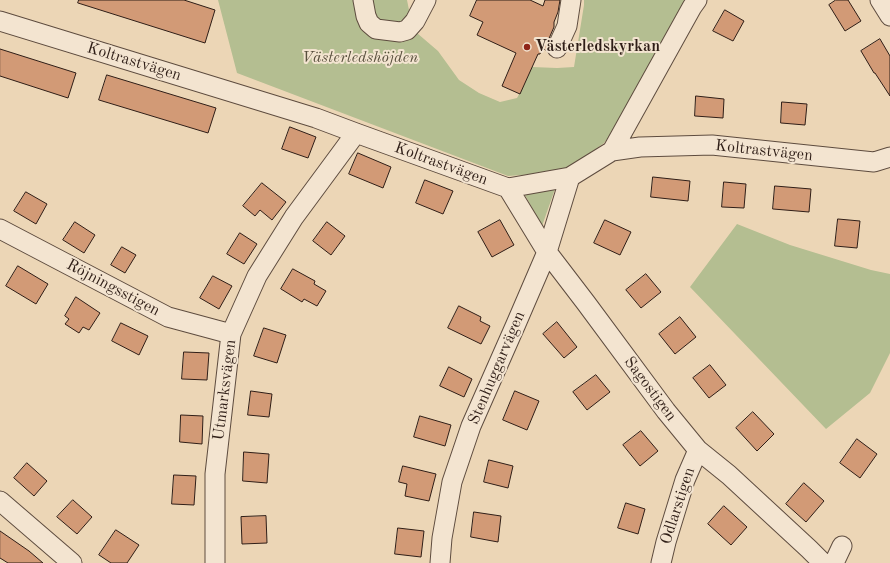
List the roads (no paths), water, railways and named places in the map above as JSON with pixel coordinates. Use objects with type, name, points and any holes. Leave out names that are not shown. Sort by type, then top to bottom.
[{"type":"street","points":[[363,0],[369,23],[376,29],[400,32],[407,30],[415,21],[426,0]]},
{"type":"street","points":[[558,48],[566,26],[571,0]]},
{"type":"street","points":[[612,151],[697,0]]},
{"type":"street","points":[[880,0],[890,16]]},
{"type":"street","name":"Koltrastvägen","points":[[0,21],[316,118],[508,188],[570,177],[612,151],[640,147],[712,145],[874,162],[890,157]]},
{"type":"street","name":"Utmarksvägen","points":[[215,563],[216,474],[231,334],[257,276],[294,217],[356,133]]},
{"type":"street","name":"Stenhuggarvägen","points":[[440,563],[442,538],[452,482],[471,426],[546,252],[570,177]]},
{"type":"street","name":"Sagostigen","points":[[508,188],[546,252],[586,303],[666,411],[698,450],[729,475],[823,563]]},
{"type":"street","name":"Röjningsstigen","points":[[0,229],[168,317],[231,334]]},
{"type":"street","name":"Odlarstigen","points":[[661,563],[685,480],[698,450]]},
{"type":"street","points":[[0,501],[72,563]]},
{"type":"street","points":[[834,563],[842,546]]},
{"type":"place","name":"Västerledskyrkan","points":[[527,47]]},
{"type":"park label","name":"Västerledshöjden","points":[[360,58]]}]
